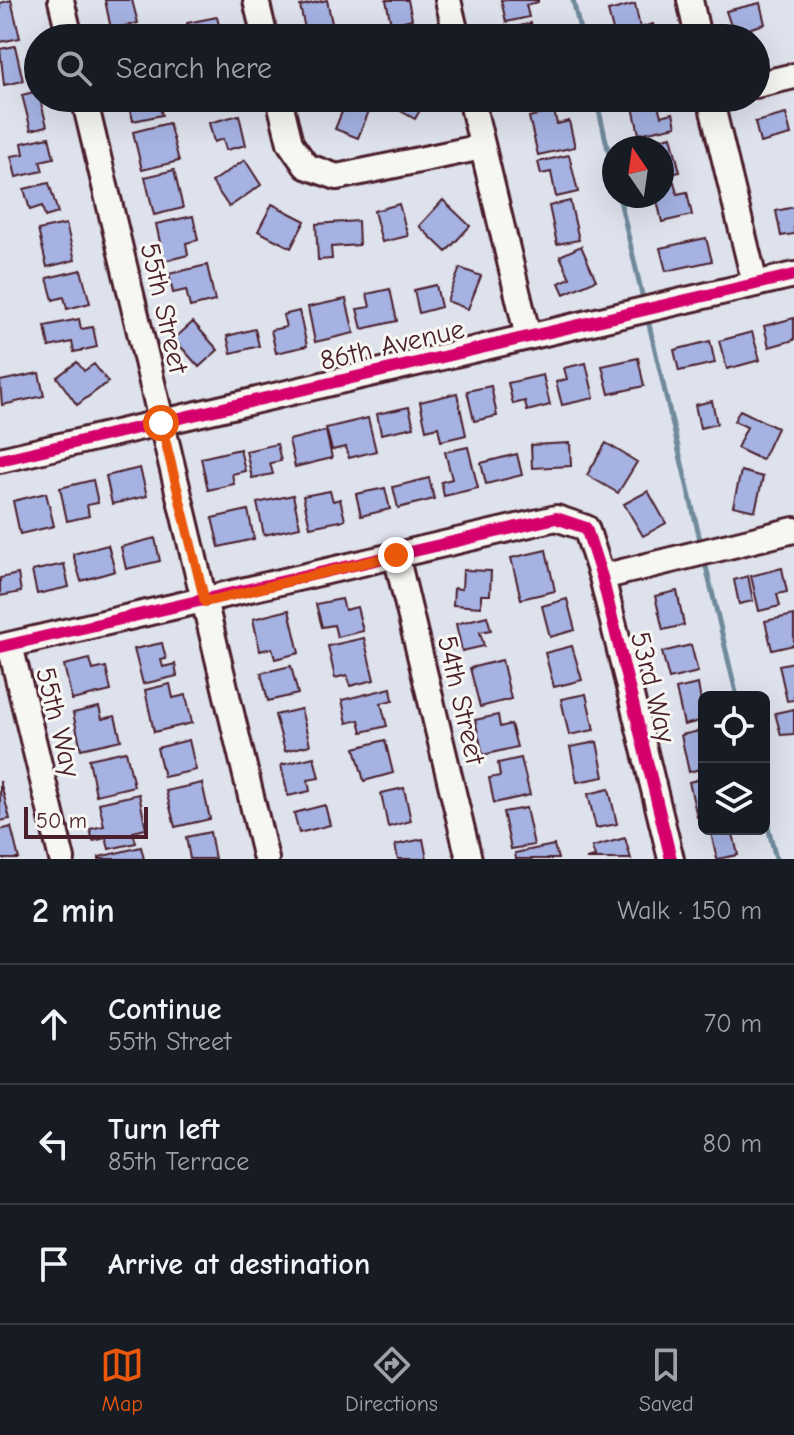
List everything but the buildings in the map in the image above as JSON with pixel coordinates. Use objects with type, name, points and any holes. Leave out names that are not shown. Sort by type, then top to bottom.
[{"type":"street","points":[[61,0],[67,24]]},
{"type":"street","points":[[256,0],[262,24]]},
{"type":"street","points":[[448,0],[454,24]]},
{"type":"street","points":[[690,0],[695,24]]},
{"type":"street","points":[[770,82],[794,76]]},
{"type":"street","name":"55th Street","points":[[87,112],[266,859]]},
{"type":"street","points":[[282,112],[290,143],[306,166],[337,177],[482,147]]},
{"type":"street","points":[[474,112],[528,337]]},
{"type":"street","points":[[713,112],[755,284]]},
{"type":"street","name":"86th Avenue","points":[[0,460],[794,275]]},
{"type":"street","name":"53rd Way","points":[[396,555],[556,518],[586,528],[602,577],[671,859]]},
{"type":"street","points":[[602,577],[794,530]]},
{"type":"street","points":[[5,646],[205,602],[396,555]]},
{"type":"street","name":"54th Street","points":[[396,555],[469,859]]},
{"type":"street","name":"55th Way","points":[[5,646],[62,859]]},
{"type":"waterway","points":[[573,0],[579,24]]},
{"type":"waterway","points":[[599,112],[605,136]]},
{"type":"waterway","points":[[622,208],[644,303]]},
{"type":"waterway","points":[[647,316],[701,544]]},
{"type":"waterway","points":[[704,558],[736,691]]},
{"type":"waterway","points":[[770,834],[776,859]]},
{"type":"cycle path","points":[[0,460],[794,275]]},
{"type":"cycle path","points":[[0,647],[556,518],[586,528],[602,577],[671,859]]},
{"type":"route","points":[[161,423],[205,602],[396,555]]}]
